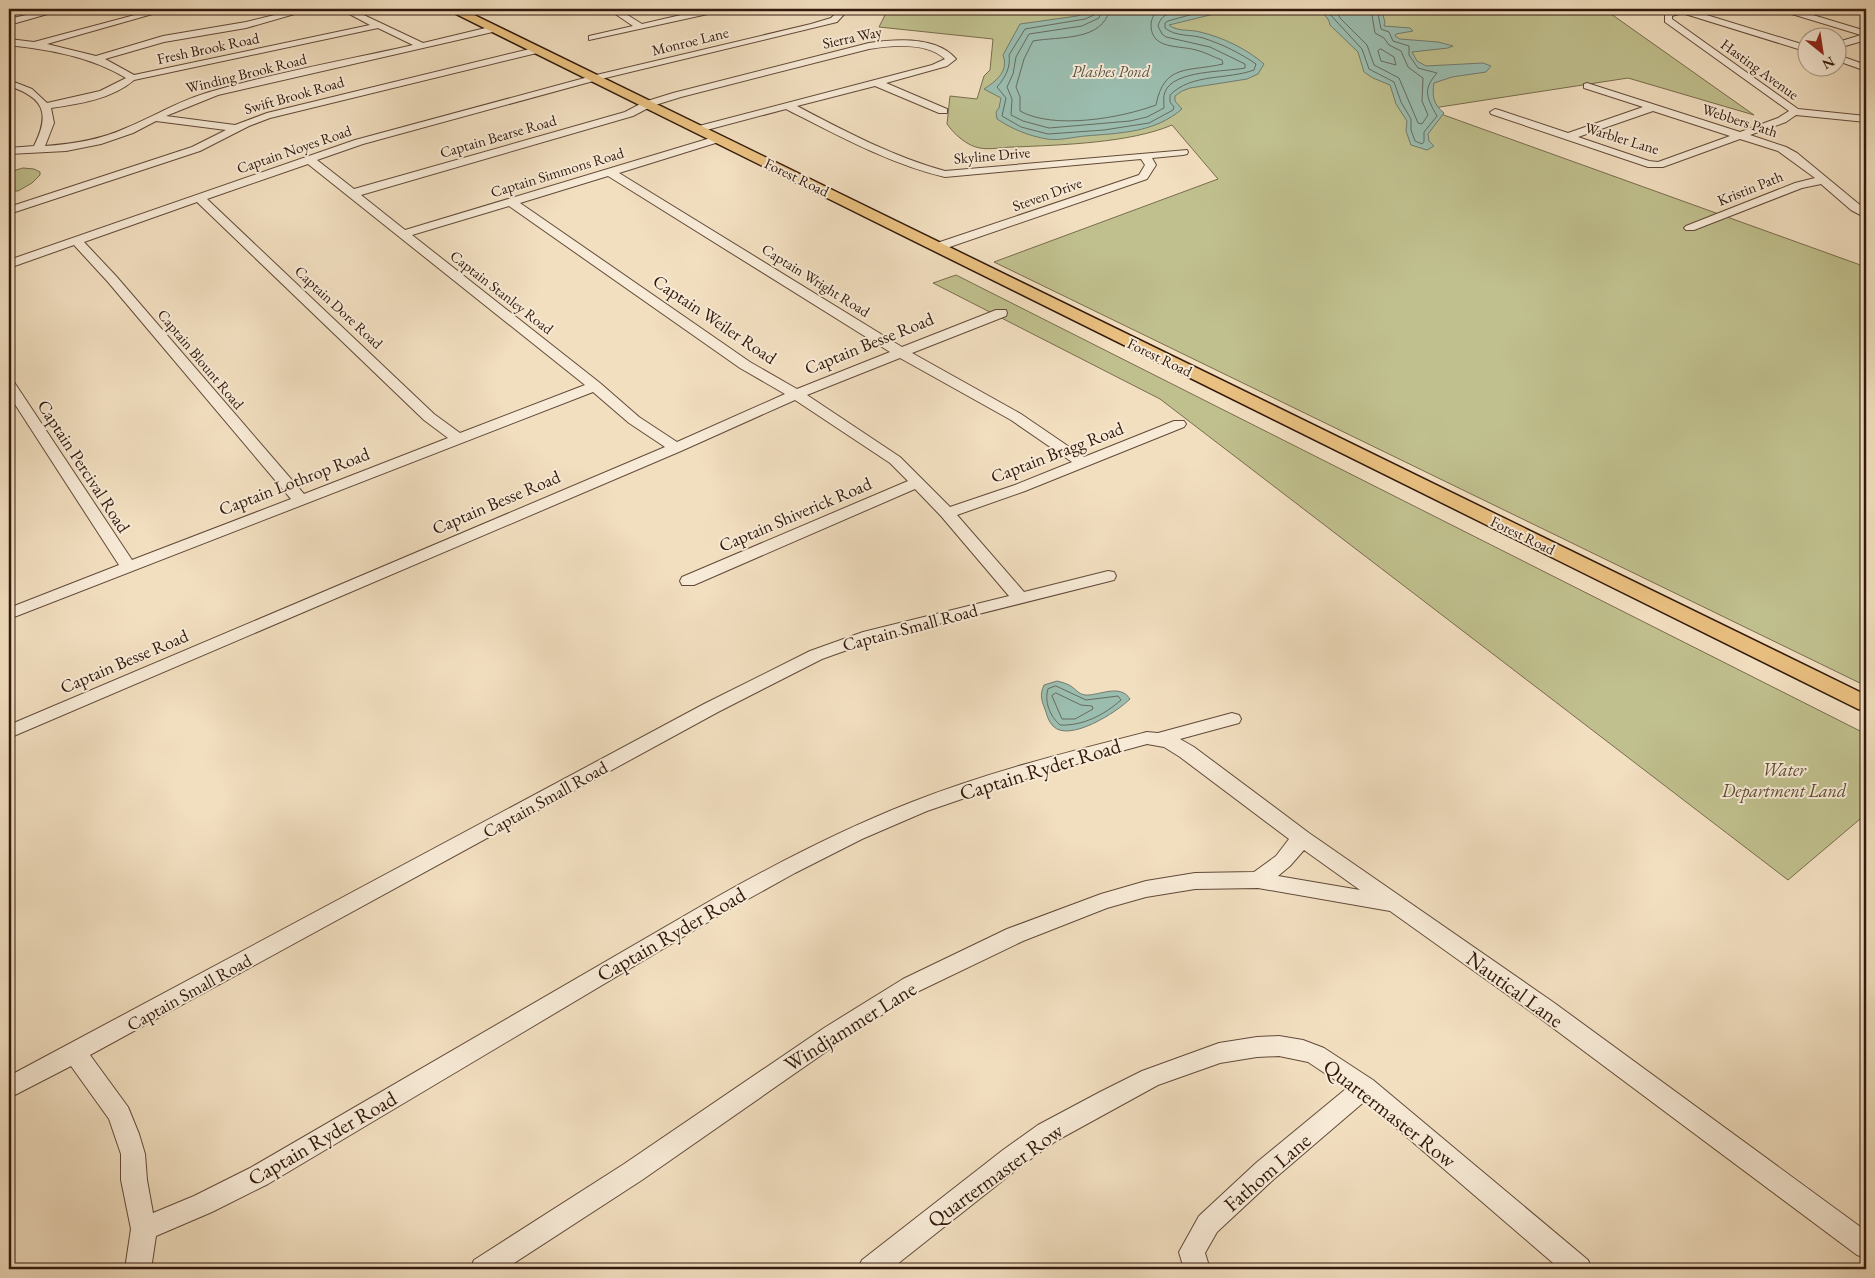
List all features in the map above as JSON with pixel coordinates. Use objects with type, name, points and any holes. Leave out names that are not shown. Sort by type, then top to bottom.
[{"type":"main road","name":"Forest Road","points":[[454,9],[1866,704]]},
{"type":"street","points":[[9,22],[61,9]]},
{"type":"street","points":[[35,45],[166,9]]},
{"type":"street","points":[[96,60],[163,39],[252,24],[308,9]]},
{"type":"street","points":[[344,9],[423,46]]},
{"type":"street","points":[[612,9],[639,26]]},
{"type":"street","points":[[592,38],[717,9]]},
{"type":"street","name":"Monroe Lane","points":[[595,78],[813,26],[834,20],[846,9]]},
{"type":"street","points":[[1681,9],[1798,46]]},
{"type":"street","name":"Hasting Avenue","points":[[1681,9],[1668,14],[1668,20],[1793,109],[1794,112],[1866,118]]},
{"type":"street","points":[[1785,9],[1866,35]]},
{"type":"street","name":"Fresh Brook Road","points":[[45,106],[99,94],[119,86],[131,78],[381,25]]},
{"type":"street","name":"Winding Brook Road","points":[[9,151],[72,147],[101,141],[130,131],[189,102],[215,93],[494,29]]},
{"type":"street","points":[[1848,41],[1866,35]]},
{"type":"street","points":[[9,42],[71,52],[118,68],[131,78]]},
{"type":"street","name":"Sierra Way","points":[[648,104],[876,45],[896,44],[932,48],[943,51],[951,59],[944,64],[700,130]]},
{"type":"street","name":"Swift Brook Road","points":[[9,211],[170,159],[209,144],[236,128],[284,111],[538,50]]},
{"type":"street","points":[[1848,62],[1866,68]]},
{"type":"street","name":"Captain Noyes Road","points":[[9,264],[359,142],[595,78]]},
{"type":"street","points":[[876,82],[943,111]]},
{"type":"street","points":[[9,83],[31,93],[45,106],[49,116],[38,149]]},
{"type":"street","name":"Webbers Path","points":[[1587,86],[1742,136],[1788,153],[1866,215]]},
{"type":"street","name":"Captain Bearse Road","points":[[354,193],[629,114],[648,104]]},
{"type":"street","name":"Skyline Drive","points":[[788,106],[831,128],[919,167],[945,174],[1183,152]]},
{"type":"street","points":[[1568,137],[1654,107]]},
{"type":"street","name":"Warbler Lane","points":[[1495,112],[1648,164],[1660,166],[1782,120],[1794,112]]},
{"type":"street","points":[[154,118],[236,128]]},
{"type":"street","name":"Captain Simmons Road","points":[[404,234],[718,139]]},
{"type":"street","name":"Steven Drive","points":[[938,247],[1143,176],[1151,165],[1145,156]]},
{"type":"street","name":"Captain Stanley Road","points":[[310,160],[354,193],[634,420],[676,448]]},
{"type":"street","name":"Captain Wright Road","points":[[610,172],[900,352],[1034,428],[1059,444],[1081,462]]},
{"type":"street","name":"Kristin Path","points":[[1690,228],[1798,185],[1822,180]]},
{"type":"street","name":"Captain Dore Road","points":[[198,197],[429,417],[458,439]]},
{"type":"street","name":"Captain Weiler Road","points":[[511,202],[745,365],[796,394],[895,460],[947,513],[1020,598]]},
{"type":"street","name":"Captain Blount Road","points":[[76,240],[112,278],[301,500]]},
{"type":"street","name":"Captain Besse Road","points":[[9,732],[676,448],[796,394],[1000,313]]},
{"type":"street","name":"Captain Percival Road","points":[[9,385],[128,567]]},
{"type":"street","name":"Captain Lothrop Road","points":[[9,614],[594,386]]},
{"type":"street","name":"Captain Bragg Road","points":[[947,513],[1020,488],[1179,424]]},
{"type":"street","name":"Captain Shiverick Road","points":[[688,581],[917,483]]},
{"type":"street","name":"Captain Small Road","points":[[9,1088],[783,671],[816,655],[869,636],[1108,576]]},
{"type":"street","name":"Captain Ryder Road","points":[[144,1229],[203,1204],[259,1176],[716,908],[808,857],[858,833],[938,800],[1017,774],[1147,738],[1158,739],[1232,719]]},
{"type":"street","name":"Nautical Lane","points":[[1158,739],[1170,742],[1187,752],[1302,838],[1545,1009],[1866,1246]]},
{"type":"street","points":[[1258,880],[1283,861],[1302,838]]},
{"type":"street","name":"Windjammer Lane","points":[[483,1269],[626,1177],[832,1034],[911,985],[1015,935],[1101,902],[1146,889],[1195,881],[1258,880],[1396,904]]},
{"type":"street","name":"Quartermaster Row","points":[[871,1269],[1012,1158],[1047,1133],[1150,1078],[1218,1053],[1257,1046],[1279,1046],[1303,1050],[1316,1055],[1365,1087],[1579,1269]]},
{"type":"street","points":[[76,1053],[119,1114],[128,1134],[133,1154],[134,1180],[144,1229],[138,1269]]},
{"type":"street","name":"Fathom Lane","points":[[1197,1269],[1192,1252],[1208,1224],[1266,1171],[1365,1087]]},
{"type":"green space","points":[[888,9],[1604,9],[1754,115],[1628,78],[1427,109],[1866,267],[1866,686],[994,262],[1218,179],[1172,125],[1136,136],[1095,142],[988,149],[970,145],[947,124],[950,96],[977,99],[984,76],[990,70],[993,39],[879,27]]},
{"type":"green space","points":[[23,168],[34,169],[40,172],[40,175],[32,183],[18,191],[9,191],[9,172]]},
{"type":"green space","name":"Water Department Land","points":[[956,275],[1866,734],[1866,814],[1788,880],[1160,399],[933,283]]},
{"type":"water","name":"Plashes Pond","points":[[1091,9],[1312,9],[1218,13],[1169,25],[1176,29],[1200,32],[1225,40],[1250,53],[1264,64],[1258,74],[1247,79],[1182,91],[1175,96],[1175,101],[1182,109],[1160,123],[1124,132],[1047,139],[1021,132],[997,119],[996,112],[1001,98],[984,89],[997,79],[1003,71],[1003,55],[1020,24],[1077,16],[1090,12]]},
{"type":"water","points":[[1312,9],[1381,9],[1385,22],[1384,26],[1410,28],[1413,31],[1396,34],[1395,36],[1400,39],[1438,42],[1453,46],[1412,52],[1417,61],[1426,66],[1483,63],[1491,66],[1486,72],[1452,77],[1434,83],[1434,100],[1444,113],[1428,134],[1429,141],[1434,146],[1427,150],[1411,145],[1406,131],[1407,121],[1396,104],[1390,85],[1364,72],[1358,52],[1330,25],[1326,17]]},
{"type":"water","points":[[1057,681],[1069,685],[1085,695],[1115,691],[1126,694],[1130,699],[1124,705],[1093,724],[1070,731],[1060,730],[1049,721],[1041,695],[1044,685]]}]
